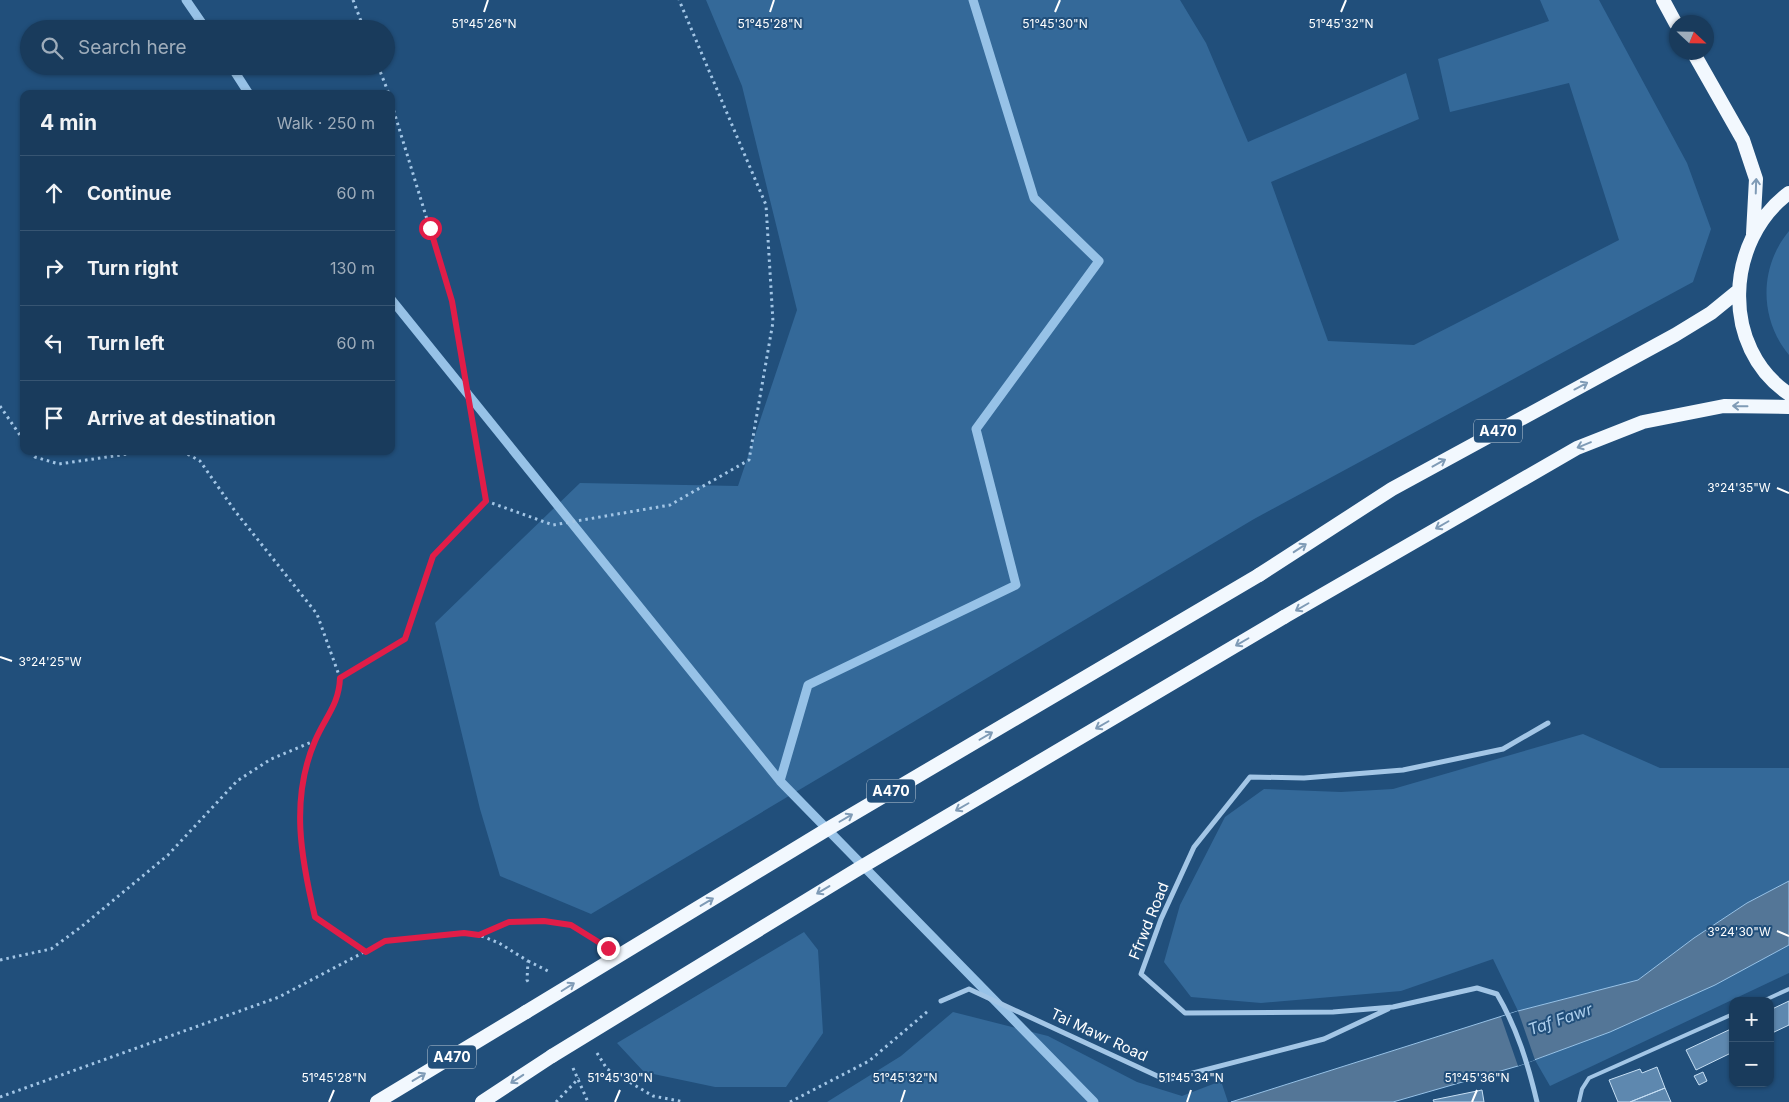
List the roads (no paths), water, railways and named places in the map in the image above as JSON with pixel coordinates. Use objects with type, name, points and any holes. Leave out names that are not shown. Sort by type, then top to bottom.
[{"type":"highway","points":[[1663,0],[1671,15]]},
{"type":"highway","points":[[1698,60],[1743,140],[1756,179],[1752,234]]},
{"type":"highway","points":[[1789,193],[1764,216],[1752,234],[1742,262],[1738,291],[1742,327],[1756,360],[1780,388],[1789,394]]},
{"type":"highway","name":"A470","points":[[377,1102],[831,827],[1259,575],[1392,489],[1675,335],[1712,313],[1738,291]]},
{"type":"highway","points":[[482,1102],[552,1056],[858,869],[1284,617],[1577,448],[1643,422],[1724,406],[1789,407]]},
{"type":"street","name":"Ffrwd Road","points":[[1537,1102],[1528,1063],[1509,1014],[1498,994],[1477,988],[1393,1007],[1334,1012],[1185,1014],[1141,974],[1161,919],[1194,847],[1250,777],[1304,778],[1403,770],[1504,749],[1548,723]]},
{"type":"street","name":"Tai Mawr Road","points":[[940,1001],[969,989],[1166,1080],[1324,1039],[1393,1007]]},
{"type":"lane","points":[[1771,997],[1789,989]]},
{"type":"lane","points":[[1579,1102],[1582,1089],[1589,1078],[1729,1016]]},
{"type":"water","name":"Taf Fawr","points":[[1789,881],[1789,945],[1715,985],[1610,1032],[1518,1066],[1393,1102],[1231,1102],[1518,1011],[1638,980],[1694,938],[1747,903]]},
{"type":"waterway","points":[[186,0],[200,20]]},
{"type":"waterway","points":[[780,781],[808,685],[1016,585],[976,429],[1099,261],[1034,198],[973,0]]},
{"type":"waterway","points":[[237,75],[246,90]]},
{"type":"waterway","points":[[395,304],[780,781],[1094,1102]]}]
